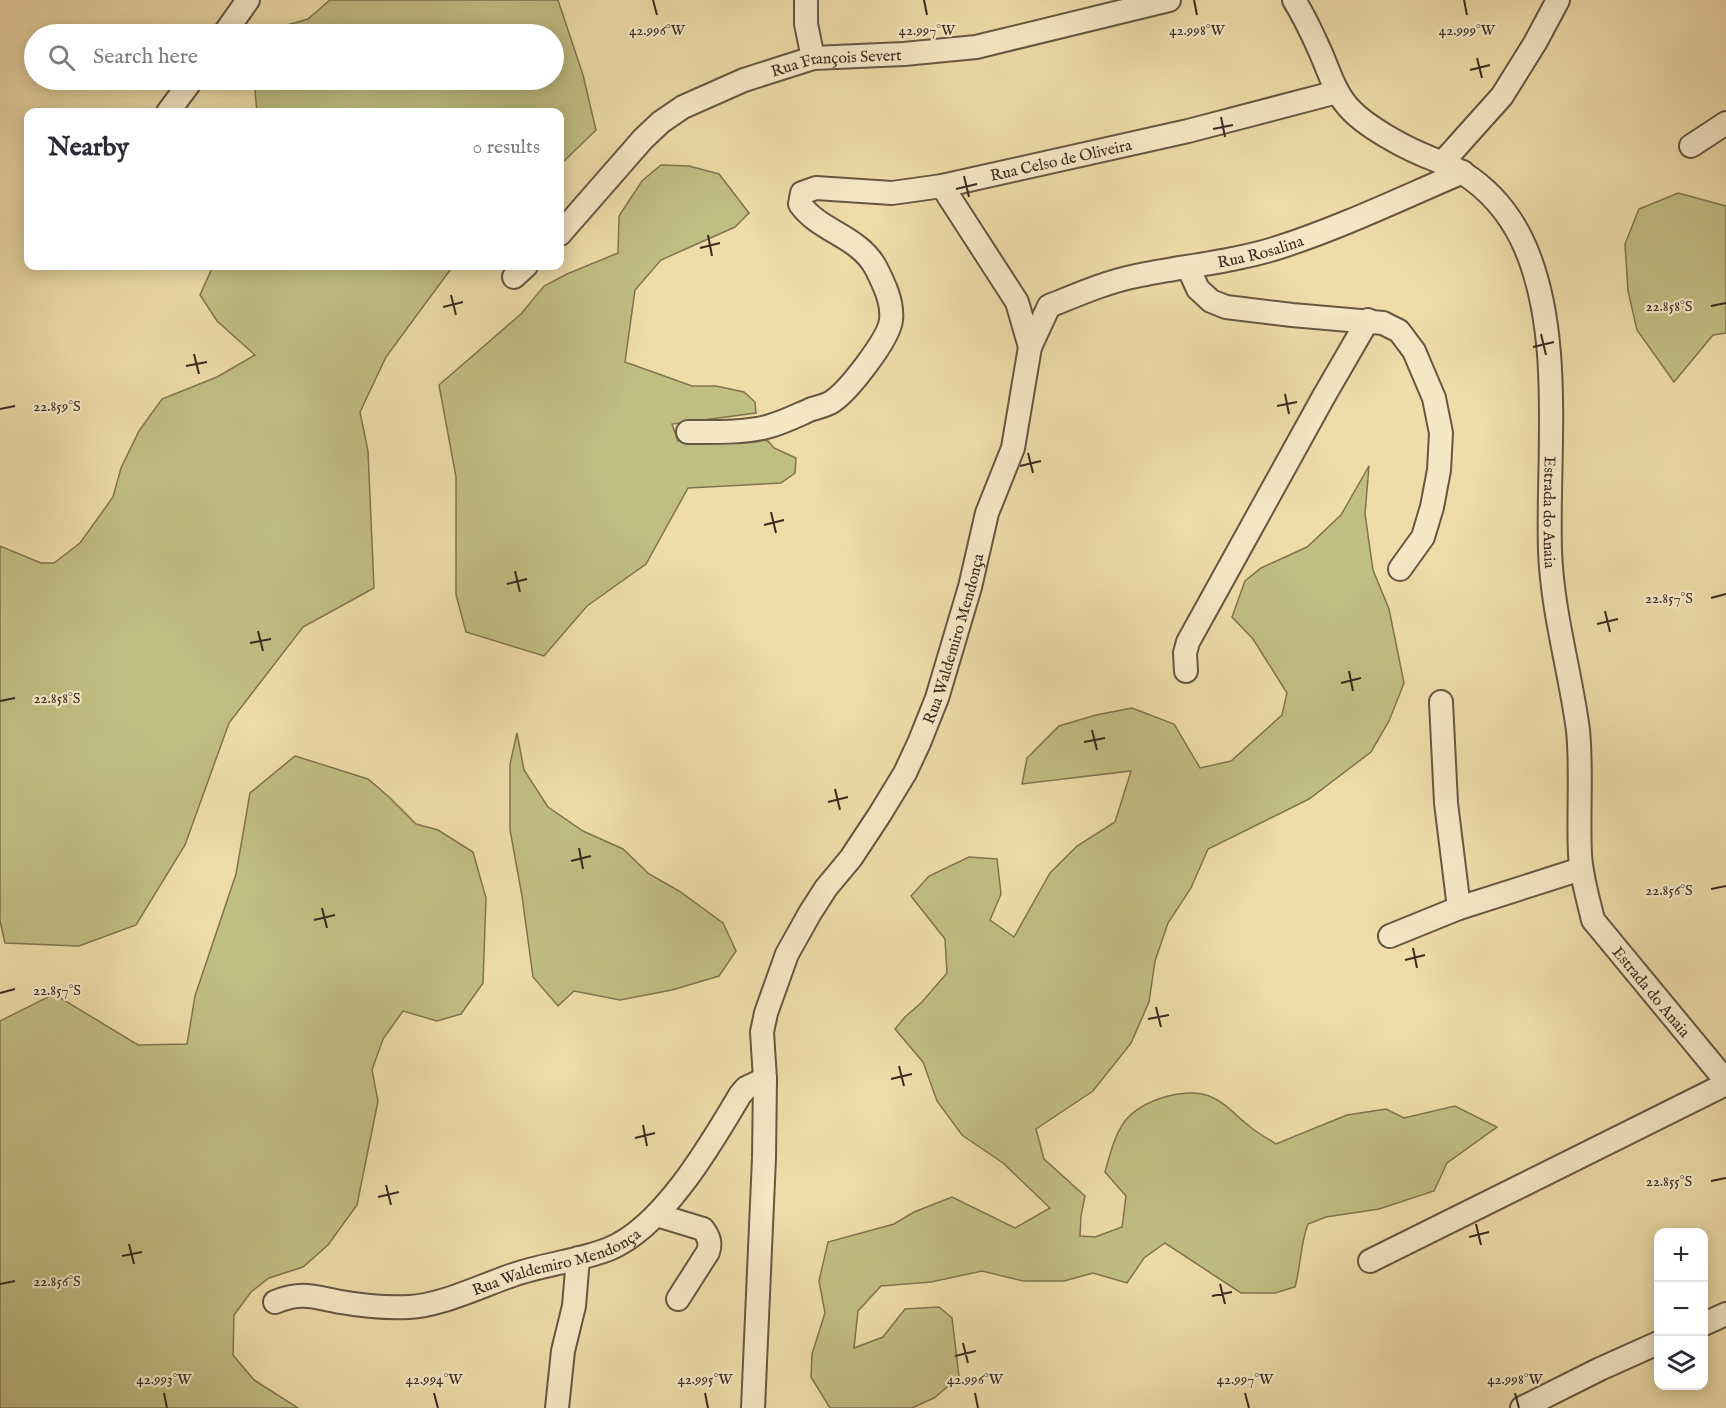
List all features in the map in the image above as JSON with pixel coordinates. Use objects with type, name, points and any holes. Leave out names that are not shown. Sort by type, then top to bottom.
[{"type":"street","points":[[231,24],[248,0]]},
{"type":"street","points":[[806,0],[806,24],[813,58]]},
{"type":"street","name":"Rua François Severt","points":[[564,229],[643,139],[661,122],[683,107],[735,83],[813,58],[904,54],[976,47],[1168,0]]},
{"type":"street","name":"Estrada do Anaia","points":[[1294,0],[1320,50],[1337,92],[1349,109],[1361,120],[1418,153],[1453,168],[1490,194],[1509,216],[1532,263],[1543,312],[1550,364],[1552,451],[1550,552],[1563,649],[1578,731],[1581,869],[1593,920],[1726,1082]]},
{"type":"street","points":[[1453,168],[1502,96],[1558,0]]},
{"type":"street","points":[[171,108],[184,90]]},
{"type":"street","name":"Rua Celso de Oliveira","points":[[688,432],[768,427],[834,401],[861,372],[883,341],[891,321],[890,304],[874,266],[860,248],[837,232],[816,222],[806,212],[800,204],[802,193],[816,188],[832,188],[870,193],[892,193],[942,186],[1188,131],[1337,92]]},
{"type":"street","points":[[1691,146],[1726,123]]},
{"type":"street","name":"Rua Rosalina","points":[[1017,302],[1038,308],[1049,306],[1134,276],[1246,256],[1279,247],[1319,232],[1453,168]]},
{"type":"street","name":"Rua Waldemiro Mendonça","points":[[753,1408],[761,1268],[765,1079],[762,1032],[766,1013],[787,954],[815,904],[851,858],[905,773],[937,698],[970,587],[987,513],[1013,448],[1030,347],[1017,302],[942,186]]},
{"type":"street","points":[[1188,267],[1198,289],[1211,301],[1226,307],[1383,322],[1400,331],[1414,351],[1434,398],[1441,433],[1439,470],[1423,537],[1400,569]]},
{"type":"street","points":[[1030,347],[1049,306]]},
{"type":"street","points":[[1186,671],[1188,642],[1368,320]]},
{"type":"street","points":[[1441,702],[1446,803],[1459,908]]},
{"type":"street","points":[[1390,936],[1459,908],[1581,869]]},
{"type":"street","name":"Rua Waldemiro Mendonça","points":[[275,1302],[291,1295],[309,1295],[342,1303],[411,1307],[461,1294],[536,1268],[594,1255],[630,1238],[657,1215],[691,1170],[740,1095],[746,1088],[765,1079]]},
{"type":"street","points":[[1370,1261],[1726,1082]]},
{"type":"street","points":[[657,1215],[703,1229],[710,1241],[708,1252],[678,1299]]},
{"type":"street","points":[[557,1408],[563,1351],[574,1306],[578,1258]]},
{"type":"street","points":[[1708,1322],[1726,1314]]},
{"type":"street","points":[[1522,1408],[1654,1345]]},
{"type":"shaded area","points":[[330,0],[558,0],[583,75],[596,130],[564,161],[564,108],[257,108],[255,90],[564,90],[564,24],[291,24],[308,19]]},
{"type":"shaded area","points":[[661,165],[689,166],[719,174],[749,213],[735,227],[661,260],[635,290],[625,362],[692,386],[716,386],[744,392],[755,402],[756,413],[672,424],[678,441],[750,437],[768,441],[774,448],[796,458],[795,473],[781,483],[688,488],[646,564],[587,606],[544,656],[466,632],[456,595],[456,477],[439,385],[521,314],[544,286],[618,253],[619,216],[642,181]]},
{"type":"shaded area","points":[[1678,193],[1726,206],[1726,333],[1713,335],[1674,382],[1637,330],[1628,291],[1625,244],[1639,209]]},
{"type":"shaded area","points":[[211,270],[450,270],[386,357],[360,412],[368,451],[374,588],[303,627],[229,723],[185,845],[136,925],[79,946],[5,943],[0,921],[0,546],[41,563],[54,563],[80,543],[113,497],[121,468],[139,431],[162,399],[217,377],[255,355],[217,321],[200,295]]},
{"type":"shaded area","points":[[1369,466],[1365,514],[1373,570],[1389,609],[1404,683],[1389,721],[1371,752],[1309,799],[1208,849],[1191,888],[1168,923],[1155,961],[1149,1002],[1131,1043],[1093,1091],[1036,1129],[1044,1159],[1085,1196],[1080,1236],[1095,1237],[1122,1227],[1126,1196],[1105,1172],[1118,1132],[1131,1114],[1140,1107],[1168,1096],[1199,1093],[1209,1096],[1276,1144],[1347,1115],[1386,1109],[1404,1118],[1455,1106],[1497,1127],[1447,1163],[1434,1191],[1379,1209],[1326,1217],[1308,1224],[1295,1287],[1275,1293],[1241,1293],[1165,1243],[1144,1258],[1127,1283],[1093,1273],[1064,1281],[1023,1281],[982,1271],[931,1282],[881,1286],[858,1311],[854,1348],[883,1337],[905,1309],[939,1307],[952,1318],[959,1377],[934,1398],[912,1408],[830,1408],[811,1377],[812,1354],[825,1313],[819,1281],[828,1242],[894,1224],[914,1212],[952,1197],[1015,1228],[1050,1208],[1003,1163],[962,1135],[937,1101],[923,1062],[895,1029],[947,973],[945,939],[911,896],[929,876],[969,857],[997,859],[1001,894],[990,920],[1014,937],[1050,873],[1077,846],[1115,822],[1131,771],[1022,784],[1027,758],[1059,726],[1096,715],[1132,708],[1174,724],[1200,768],[1231,761],[1282,715],[1287,693],[1253,639],[1232,617],[1245,581],[1261,568],[1307,547],[1341,515]]},
{"type":"shaded area","points":[[517,733],[524,770],[548,807],[583,831],[623,849],[649,874],[679,891],[723,923],[736,951],[719,976],[672,990],[620,1000],[574,991],[558,1006],[533,977],[510,830],[510,764]]},
{"type":"shaded area","points":[[295,756],[368,779],[416,824],[438,830],[473,852],[486,898],[483,983],[461,1014],[437,1021],[403,1011],[383,1039],[372,1070],[378,1101],[357,1205],[328,1245],[303,1267],[269,1278],[251,1292],[234,1315],[233,1355],[254,1380],[298,1408],[0,1408],[0,1021],[54,994],[138,1045],[187,1044],[195,996],[236,874],[250,793]]}]
